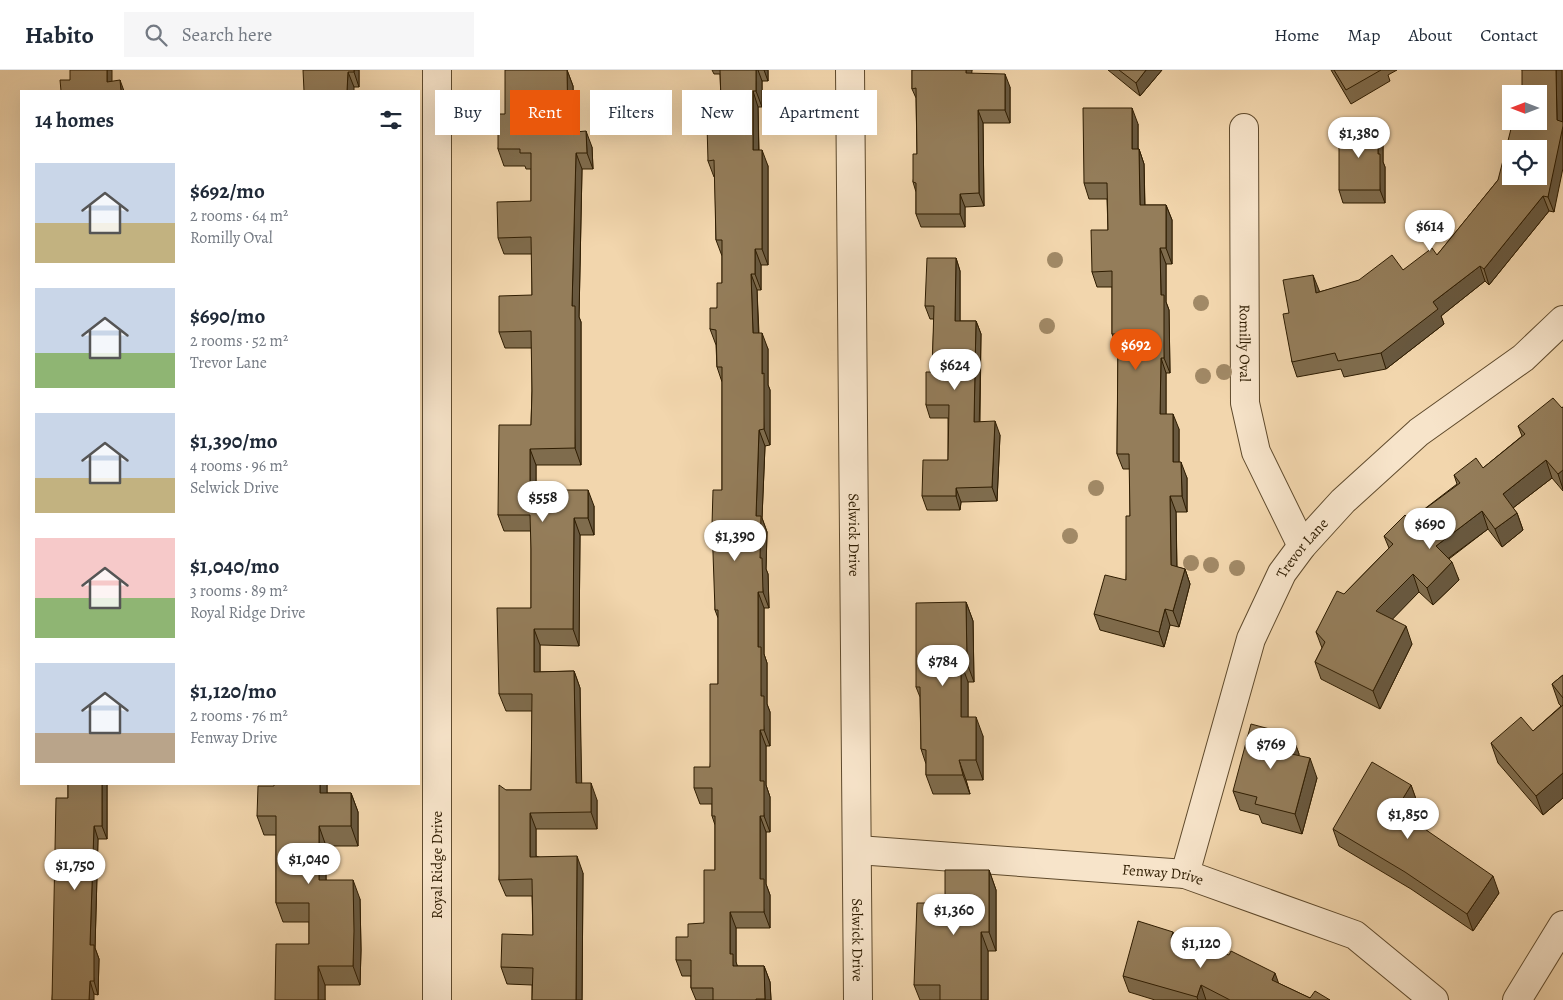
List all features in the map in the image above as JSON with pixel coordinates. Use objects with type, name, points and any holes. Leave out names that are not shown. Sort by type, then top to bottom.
[{"type":"street","name":"Royal Ridge Drive","points":[[437,70],[437,1000]]},
{"type":"street","name":"Selwick Drive","points":[[850,70],[858,1000]]},
{"type":"street","name":"Romilly Oval","points":[[1244,128],[1245,403],[1256,452],[1302,546]]},
{"type":"street","name":"Trevor Lane","points":[[1185,874],[1251,639],[1282,573],[1302,546],[1343,501],[1420,432],[1522,358],[1563,320]]},
{"type":"street","name":"Fenway Drive","points":[[858,850],[1185,874],[1355,935],[1434,1000]]},
{"type":"street","points":[[1517,1000],[1563,925]]},
{"type":"building","points":[[70,70],[107,70],[107,82],[120,80],[121,90],[61,90],[60,80],[70,80]]},
{"type":"building","points":[[303,70],[354,70],[354,72],[348,72],[347,90],[304,90]]},
{"type":"building","points":[[505,70],[567,70],[567,90],[510,90],[510,135],[580,135],[580,132],[586,131],[587,153],[576,153],[572,306],[575,306],[575,448],[530,449],[530,490],[588,490],[588,518],[574,518],[573,629],[534,629],[534,672],[574,671],[576,783],[591,783],[591,812],[530,813],[530,857],[577,856],[576,1000],[532,1000],[533,968],[501,967],[502,934],[533,935],[532,879],[499,880],[499,785],[506,790],[531,790],[532,694],[499,694],[497,608],[531,608],[530,515],[498,515],[499,425],[531,425],[532,391],[531,331],[499,332],[499,296],[532,295],[531,237],[498,238],[497,202],[531,201],[531,153],[520,153],[520,149],[498,149],[500,114],[505,114]]},
{"type":"building","points":[[720,70],[756,70],[756,91],[753,91],[753,150],[762,150],[762,249],[755,249],[755,274],[751,274],[753,333],[762,333],[762,374],[764,373],[764,429],[759,430],[756,516],[761,516],[760,558],[762,558],[763,592],[758,592],[758,647],[761,647],[761,696],[764,696],[764,730],[760,730],[760,781],[764,781],[764,816],[760,816],[760,879],[764,879],[764,912],[730,912],[730,954],[733,954],[733,966],[764,966],[765,999],[756,1000],[713,1000],[713,988],[691,988],[691,960],[676,960],[676,937],[688,937],[688,924],[704,923],[704,870],[715,870],[715,816],[712,816],[712,788],[694,788],[694,767],[710,767],[710,684],[718,684],[718,610],[715,610],[712,525],[713,490],[722,490],[722,367],[717,367],[716,330],[710,329],[710,308],[717,308],[717,283],[722,283],[722,240],[716,240],[714,160],[708,161],[707,135],[752,135],[752,90],[721,90]]},
{"type":"building","points":[[912,70],[966,70],[966,73],[1005,74],[1005,110],[978,110],[979,193],[960,194],[960,214],[916,214],[916,183],[913,182],[913,154],[917,154],[916,88],[912,89]]},
{"type":"building","points":[[1119,70],[1146,70],[1136,83]]},
{"type":"building","points":[[1334,70],[1381,70],[1346,90]]},
{"type":"building","points":[[1522,70],[1556,70],[1557,120],[1563,122],[1563,126],[1548,197],[1543,196],[1484,269],[1480,266],[1433,302],[1438,309],[1381,353],[1338,361],[1335,353],[1292,362],[1283,314],[1289,313],[1283,280],[1313,275],[1316,293],[1359,280],[1392,255],[1403,270],[1432,248],[1437,255],[1498,180],[1502,164],[1502,185],[1547,185],[1547,140],[1508,140],[1511,130],[1548,130],[1548,85],[1522,85]]},
{"type":"building","points":[[1083,108],[1132,108],[1132,149],[1139,149],[1140,205],[1166,205],[1166,248],[1160,248],[1161,295],[1164,295],[1164,358],[1161,358],[1160,414],[1173,414],[1173,462],[1181,462],[1182,496],[1170,496],[1171,565],[1185,569],[1173,611],[1165,609],[1159,632],[1094,614],[1105,575],[1126,580],[1126,516],[1130,516],[1129,454],[1117,454],[1118,334],[1112,334],[1112,271],[1092,272],[1091,230],[1108,230],[1107,183],[1084,183]]},
{"type":"building","points":[[1339,128],[1378,128],[1380,190],[1339,190]]},
{"type":"building","points":[[927,258],[956,258],[955,321],[976,321],[974,422],[995,421],[992,487],[956,488],[956,496],[922,496],[923,460],[948,460],[949,405],[926,405],[926,372],[932,372],[934,306],[925,306]]},
{"type":"building","points":[[1553,398],[1563,407],[1563,470],[1558,474],[1546,460],[1503,494],[1517,513],[1495,529],[1482,511],[1436,546],[1452,562],[1427,588],[1413,574],[1376,611],[1406,626],[1373,691],[1315,662],[1325,642],[1316,632],[1337,591],[1344,594],[1393,544],[1384,536],[1405,515],[1410,520],[1460,483],[1454,475],[1476,458],[1483,468],[1525,434],[1518,426]]},
{"type":"building","points":[[966,602],[967,663],[961,663],[961,717],[976,717],[976,760],[959,760],[963,775],[926,775],[926,750],[921,749],[920,687],[916,687],[916,603]]},
{"type":"building","points":[[1563,675],[1563,698],[1552,684]]},
{"type":"building","points":[[1563,705],[1563,773],[1536,796],[1491,743],[1521,717],[1533,731]]},
{"type":"building","points":[[1251,724],[1292,735],[1287,753],[1310,758],[1295,814],[1255,804],[1257,797],[1233,791]]},
{"type":"building","points":[[1372,762],[1411,785],[1399,805],[1420,818],[1416,823],[1493,876],[1467,914],[1405,872],[1333,829]]},
{"type":"building","points":[[68,785],[102,785],[102,826],[94,826],[90,945],[94,945],[94,981],[90,981],[89,1000],[52,1000],[56,798],[68,798]]},
{"type":"building","points":[[320,785],[320,793],[351,793],[351,826],[319,826],[319,880],[353,880],[353,966],[318,966],[318,1000],[275,1000],[276,944],[309,944],[309,903],[276,903],[276,816],[257,816],[258,786]]},
{"type":"building","points":[[945,870],[989,870],[989,932],[981,932],[981,1000],[940,1000],[940,985],[914,985],[917,903],[945,903]]},
{"type":"building","points":[[1138,921],[1173,932],[1171,938],[1229,955],[1231,951],[1275,973],[1272,980],[1310,998],[1315,991],[1330,1000],[1230,1000],[1201,985],[1197,997],[1123,976]]}]
